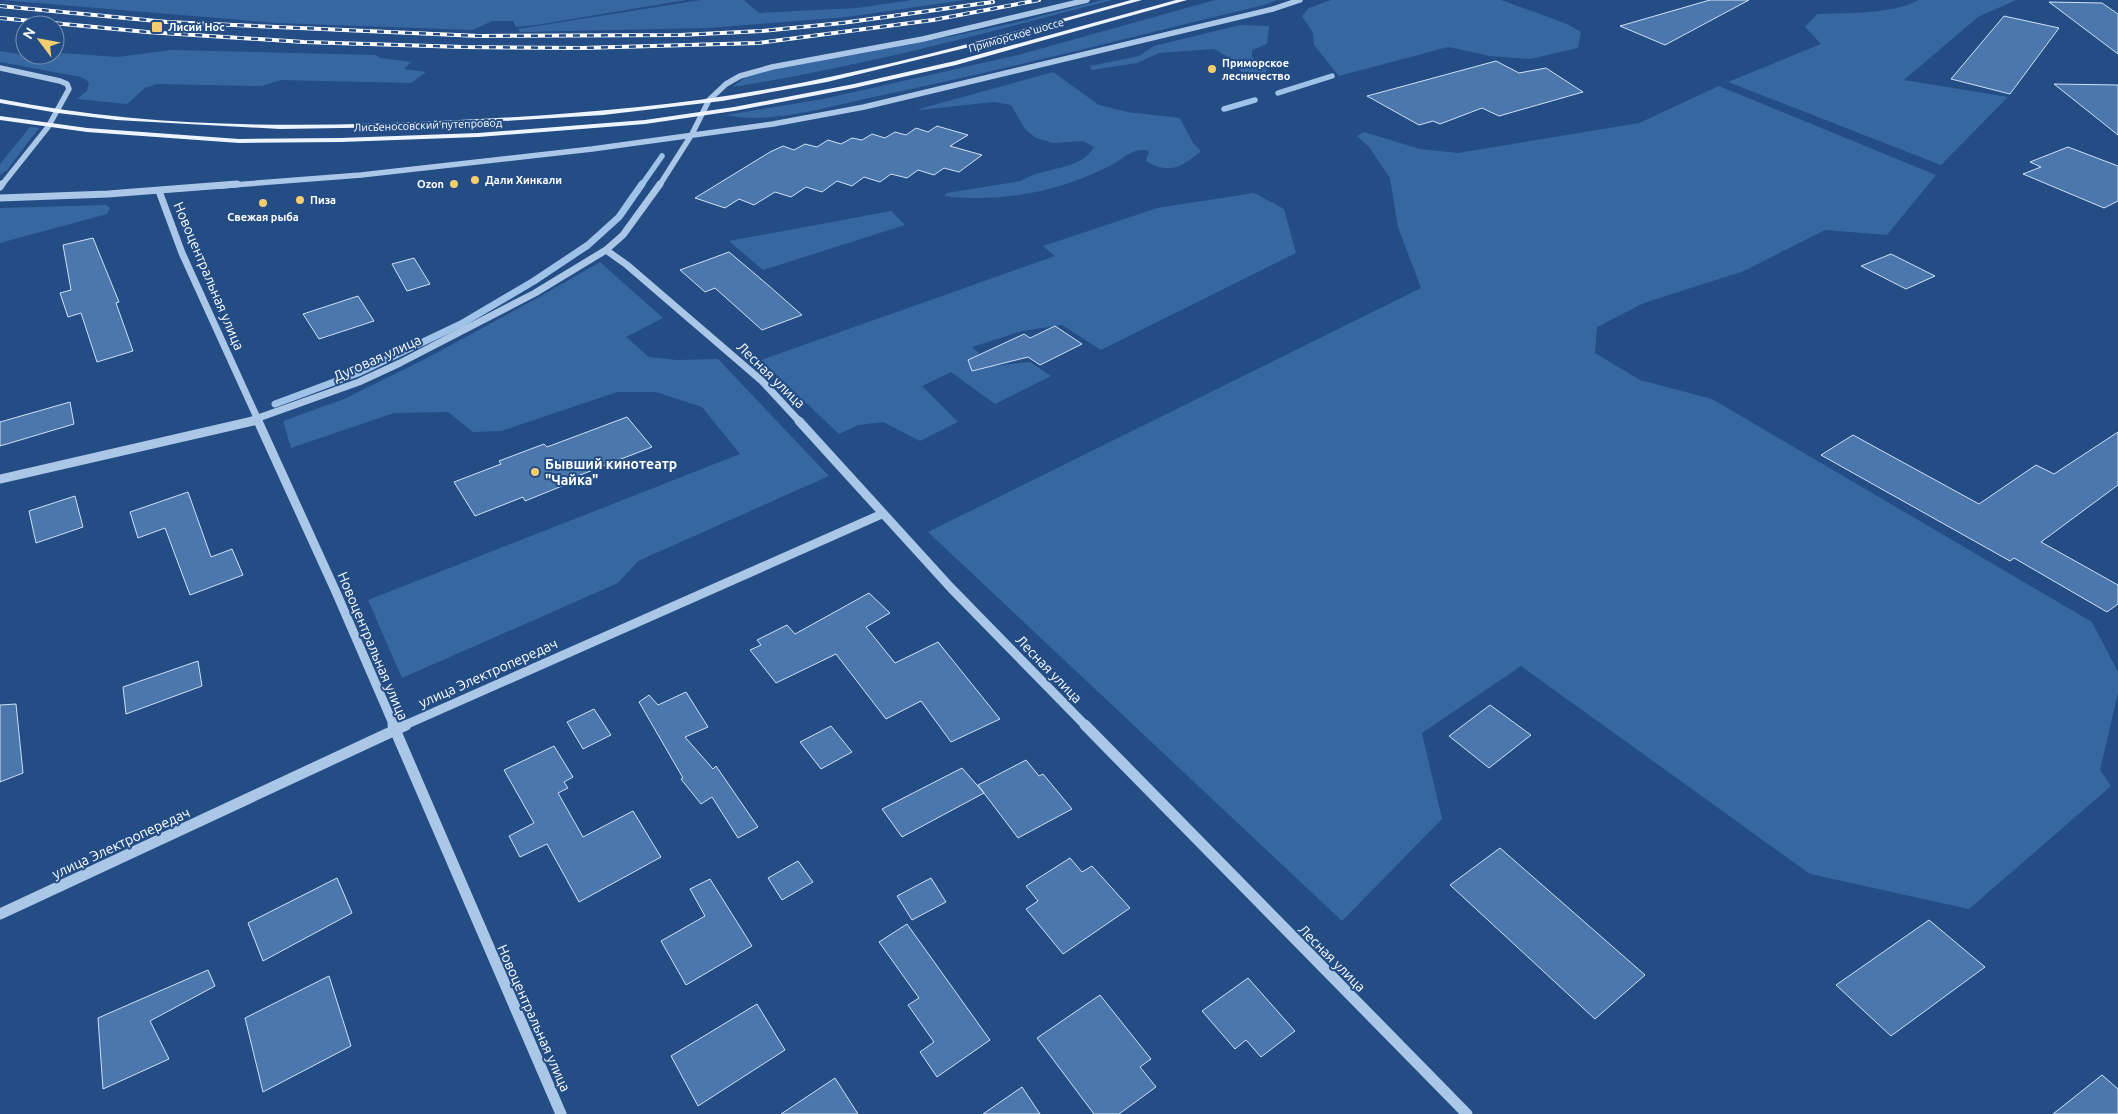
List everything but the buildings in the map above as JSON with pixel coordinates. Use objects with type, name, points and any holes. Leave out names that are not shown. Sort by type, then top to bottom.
[{"type":"main road","name":"Приморское шоссе","points":[[844,76],[938,54],[1139,0]]},
{"type":"main road","name":"Приморское шоссе","points":[[854,86],[956,63],[1184,0]]},
{"type":"main road","name":"Лисьеносовский путепровод","points":[[0,101],[106,117],[201,124],[268,127],[354,127],[503,120],[639,110],[723,99],[844,76]]},
{"type":"main road","name":"Лисьеносовский путепровод","points":[[0,118],[87,130],[239,141],[409,138],[550,130],[645,122],[734,109],[854,86]]},
{"type":"street","name":"Дуговая улица","points":[[0,480],[258,420],[359,382],[536,293],[606,250],[623,235],[666,176],[710,100],[726,84],[740,76],[772,66],[1012,20],[1087,0]]},
{"type":"street","points":[[0,198],[51,197],[159,190],[443,166],[592,149],[798,120],[856,109],[1264,11],[1300,0]]},
{"type":"street","points":[[0,68],[60,81],[68,84],[70,89],[66,99],[39,138],[0,187]]},
{"type":"street","name":"Новоцентральная улица","points":[[159,190],[182,253],[332,584],[561,1114]]},
{"type":"street","name":"Лесная улица","points":[[606,250],[627,265],[762,381],[951,588],[1169,813],[1467,1114]]},
{"type":"street","name":"улица Электропередач","points":[[0,914],[394,730],[882,514]]},
{"type":"shaded area","points":[[1,0],[686,0],[536,25],[516,27],[513,21],[492,21],[473,30],[277,23]]},
{"type":"shaded area","points":[[701,0],[744,0],[759,13],[857,8],[912,0],[965,0],[847,17],[709,28],[520,32],[518,29]]},
{"type":"shaded area","points":[[1102,0],[1112,0],[970,37],[828,70],[732,87],[746,77],[778,67],[948,37],[1018,22]]},
{"type":"shaded area","points":[[1215,0],[1277,0],[1264,5],[1021,64],[820,109],[761,118],[726,115],[823,99],[1018,55]]},
{"type":"shaded area","points":[[1331,0],[1501,0],[1567,24],[1581,32],[1578,48],[1530,59],[1490,56],[1448,47],[1339,76],[1314,45],[1313,33],[1302,16],[1309,8]]},
{"type":"shaded area","points":[[1918,0],[2016,0],[1978,17],[1904,80],[2008,97],[1941,165],[1728,82],[1821,44],[1805,27],[1817,14],[1883,10],[1908,5]]},
{"type":"shaded area","points":[[1240,25],[1269,26],[1267,44],[1252,50],[1252,58],[1270,64],[1262,79],[1244,75],[1230,58],[1214,49],[1159,53],[1137,63],[1092,70],[1090,66],[1139,56],[1154,46]]},
{"type":"shaded area","points":[[171,50],[376,55],[380,58],[411,62],[404,69],[426,72],[411,83],[281,80],[262,86],[157,84],[145,88],[127,104],[77,99],[87,91],[89,82],[81,77],[16,65],[65,65],[65,53],[118,57]]},
{"type":"shaded area","points":[[0,51],[15,53],[15,65],[0,62]]},
{"type":"shaded area","points":[[1053,72],[1099,105],[1127,112],[1180,118],[1193,143],[1201,151],[1181,165],[1162,168],[1146,161],[1149,151],[1139,150],[1083,178],[1032,193],[979,198],[944,196],[947,193],[1021,181],[1030,176],[1071,165],[1088,155],[1094,147],[1083,141],[1053,143],[1036,138],[1025,129],[1011,105],[994,102],[919,110]]},
{"type":"shaded area","points":[[1719,86],[1936,175],[1887,235],[1825,230],[1744,271],[1644,303],[1597,327],[1595,353],[1640,380],[1712,399],[2092,622],[2118,672],[2118,693],[2100,770],[2111,786],[1969,909],[1810,874],[1521,666],[1422,733],[1442,819],[1342,921],[928,532],[1421,288],[1398,227],[1390,178],[1369,147],[1357,136],[1364,132],[1420,149],[1458,153],[1639,123]]},
{"type":"shaded area","points":[[30,127],[39,128],[7,170],[0,175],[0,164]]},
{"type":"shaded area","points":[[1254,193],[1284,209],[1296,253],[1101,350],[1062,325],[1022,331],[972,347],[993,366],[1030,362],[1051,376],[995,404],[951,372],[922,386],[958,422],[920,441],[883,422],[858,425],[839,434],[761,360],[1055,256],[1043,246],[1157,208]]},
{"type":"shaded area","points":[[106,205],[110,208],[107,214],[0,243],[0,208]]},
{"type":"shaded area","points":[[891,211],[905,225],[763,270],[729,241]]},
{"type":"shaded area","points":[[600,262],[663,318],[626,337],[649,357],[677,360],[718,359],[829,476],[638,561],[618,583],[402,678],[368,600],[740,454],[702,407],[656,392],[617,392],[501,431],[473,432],[448,412],[394,413],[291,448],[283,421],[344,399],[429,357]]},
{"type":"waterway","points":[[1278,93],[1332,76]]},
{"type":"waterway","points":[[1224,109],[1255,100]]},
{"type":"waterway","points":[[641,186],[662,156]]},
{"type":"waterway","points":[[275,404],[358,373],[461,324],[534,281],[588,245],[619,217],[642,184]]},
{"type":"railway","points":[[0,18],[147,32],[304,42],[463,47],[582,48],[758,43],[933,20],[1039,0]]},
{"type":"railway","points":[[0,6],[167,22],[479,36],[681,35],[762,31],[842,23],[993,2]]},
{"type":"place","name":"Лисий Нос","points":[[157,27]]},
{"type":"place","name":"Приморское лесничество","points":[[1212,69]]},
{"type":"place","name":"Дали Хинкали","points":[[475,180]]},
{"type":"place","name":"Ozon","points":[[454,184]]},
{"type":"place","name":"Пиза","points":[[300,200]]},
{"type":"place","name":"Свежая рыба","points":[[263,203]]},
{"type":"place","name":"Бывший кинотеатр \"Чайка\"","points":[[535,472]]}]
